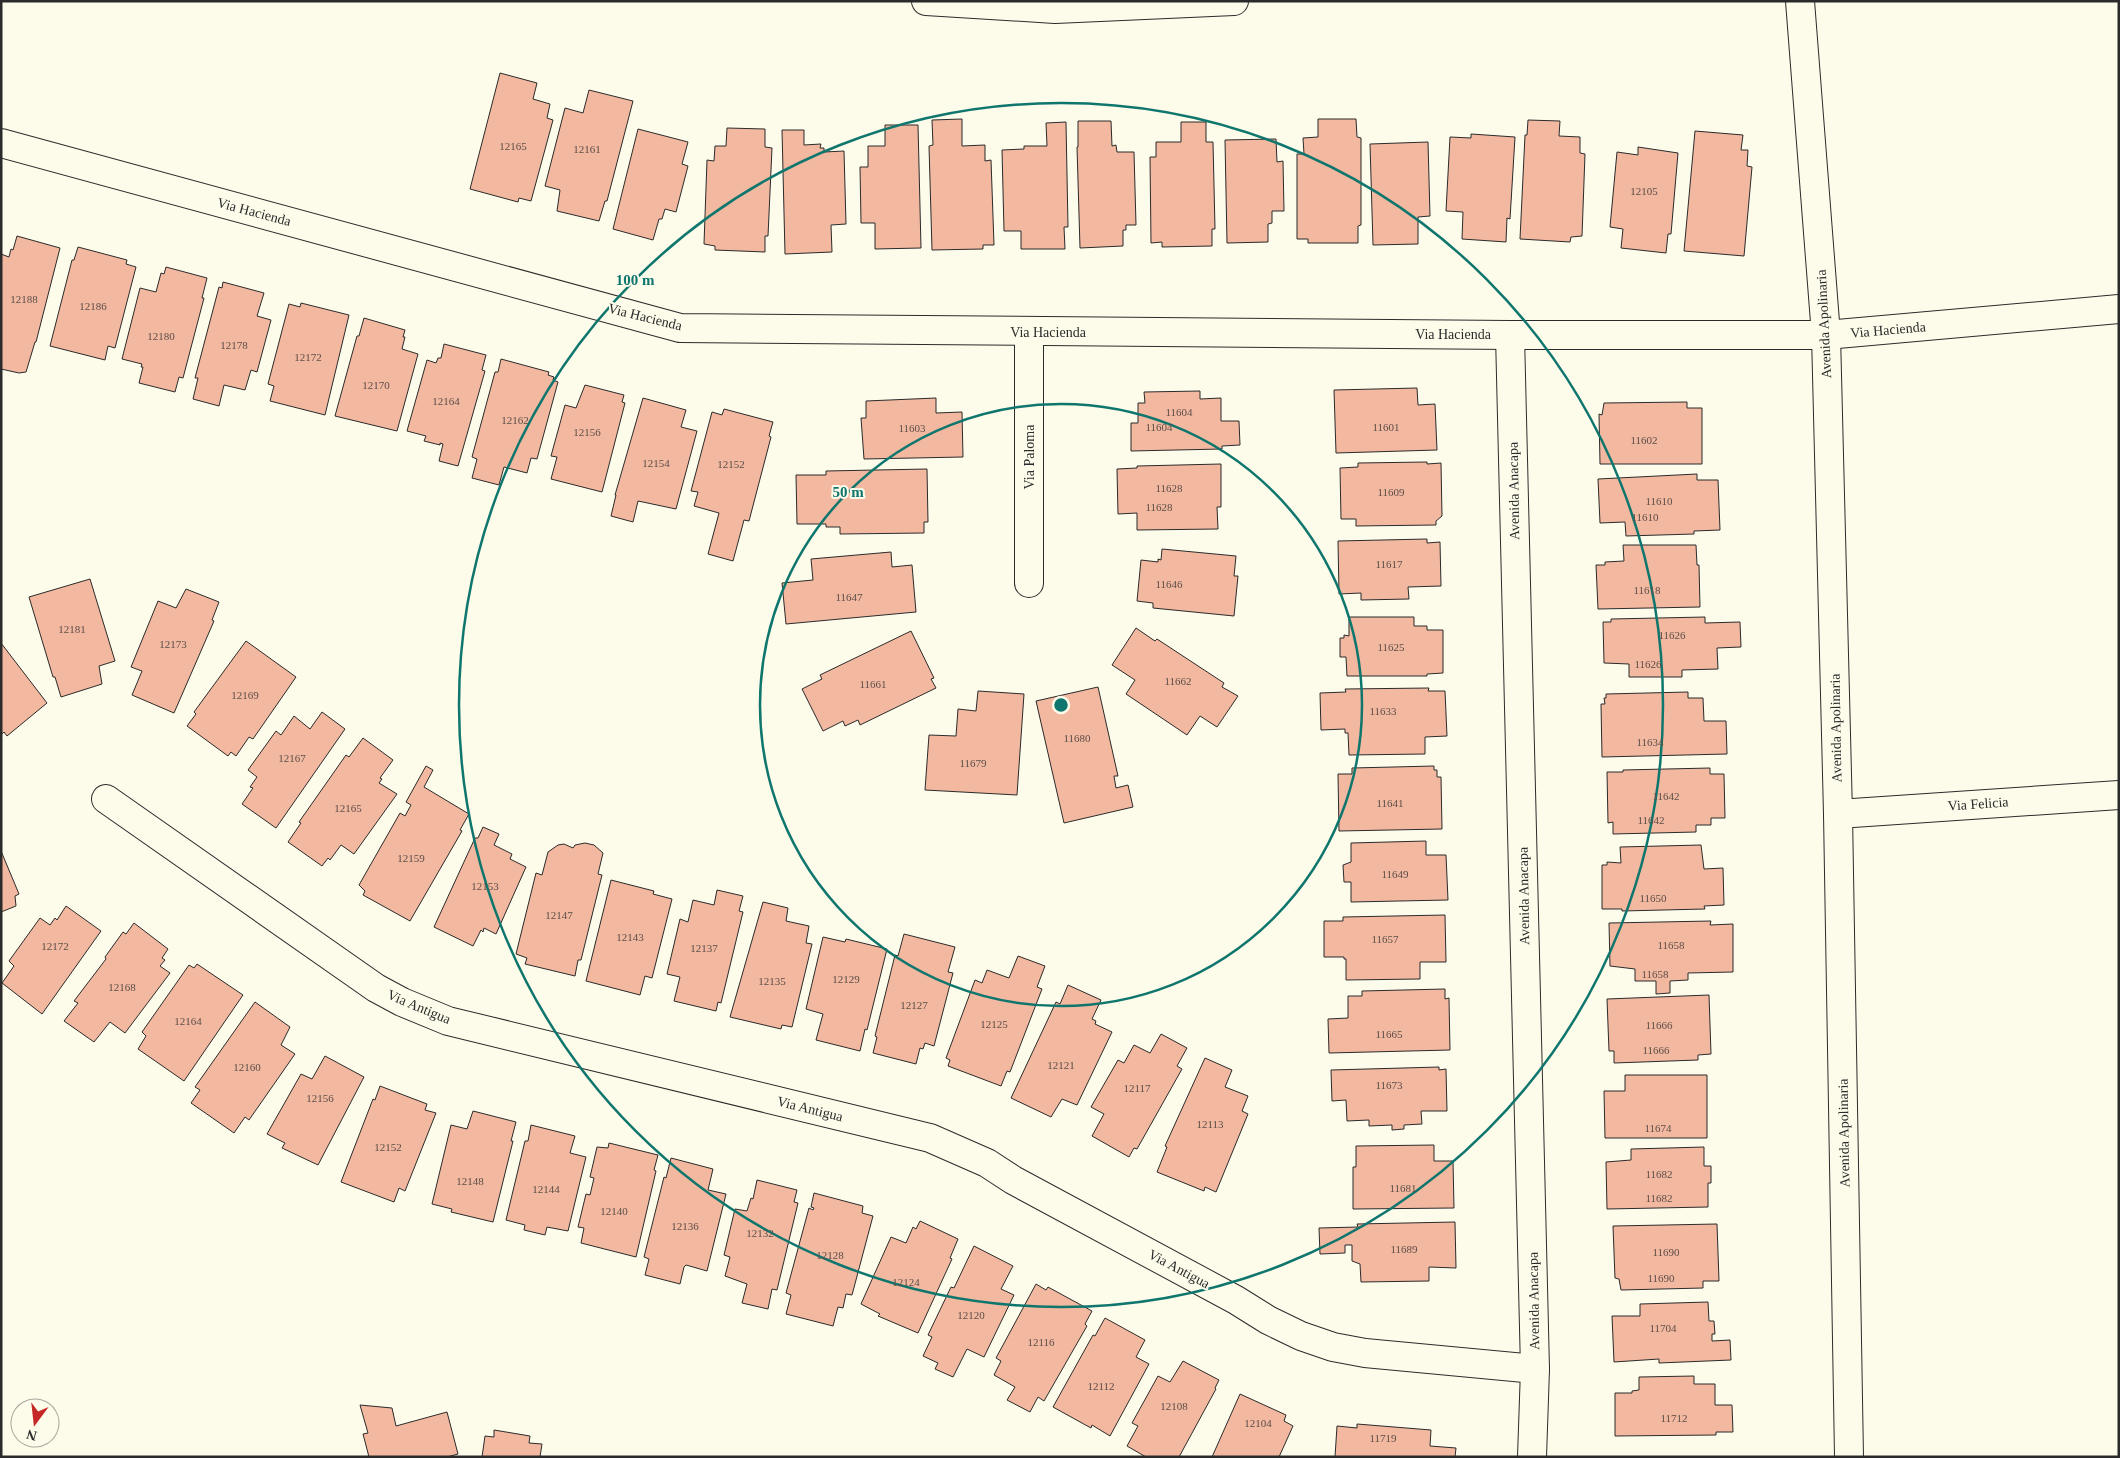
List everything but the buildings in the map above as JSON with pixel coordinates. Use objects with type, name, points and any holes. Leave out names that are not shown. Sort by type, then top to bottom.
[{"type":"street","points":[[926,1],[1055,9],[1234,1]]},
{"type":"street","name":"Avenida Apolinaria","points":[[1800,1],[1826,335],[1838,814],[1849,1457]]},
{"type":"street","name":"Via Hacienda","points":[[1,143],[680,328],[1510,335],[1826,335],[2119,309]]},
{"type":"street","name":"Via Paloma","points":[[1029,332],[1029,582]]},
{"type":"street","name":"Avenida Anacapa","points":[[1510,335],[1535,1369],[1532,1457]]},
{"type":"street","name":"Via Felicia","points":[[1838,814],[2119,795]]},
{"type":"street","name":"Via Antigua","points":[[106,800],[376,988],[402,1002],[448,1021],[930,1138],[987,1163],[1014,1180],[1236,1300],[1268,1320],[1301,1336],[1333,1347],[1365,1353],[1535,1369]]}]
